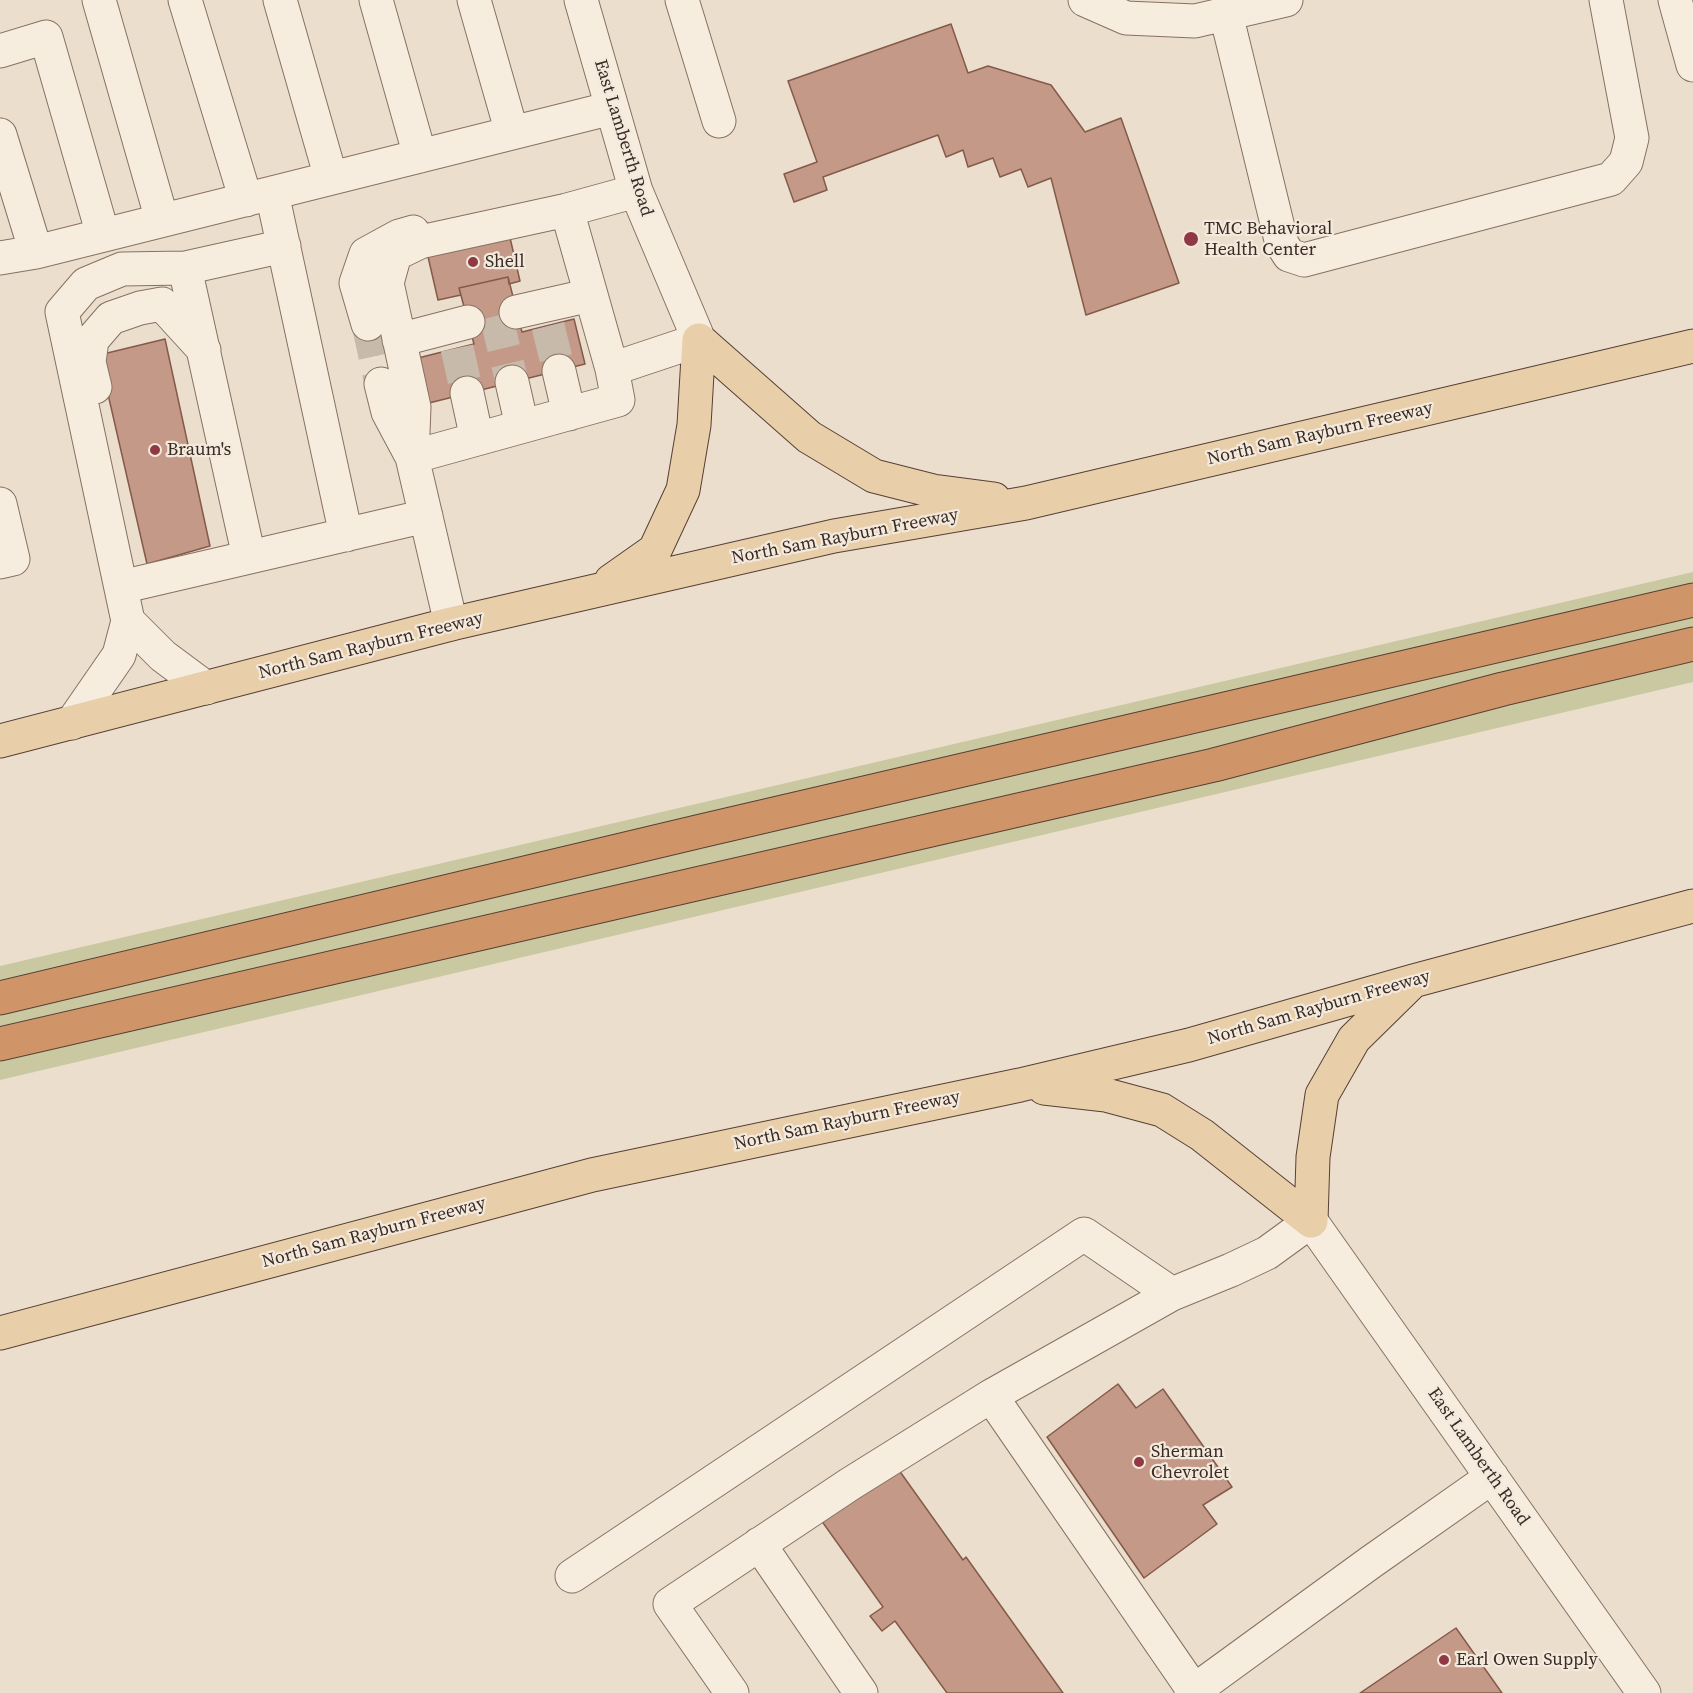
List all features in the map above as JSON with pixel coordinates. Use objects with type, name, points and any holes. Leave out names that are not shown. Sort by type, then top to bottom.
[{"type":"highway","points":[[0,998],[700,831],[1693,600]]},
{"type":"highway","points":[[0,1044],[1214,765],[1503,689],[1693,644]]},
{"type":"main road","points":[[699,340],[809,437],[874,476],[933,491],[1026,503]]},
{"type":"main road","points":[[598,591],[655,550],[683,490],[694,425],[699,340]]},
{"type":"main road","name":"North Sam Rayburn Freeway","points":[[0,741],[451,624],[834,536],[1026,503],[1693,346]]},
{"type":"main road","name":"North Sam Rayburn Freeway","points":[[0,1333],[592,1175],[1020,1085],[1189,1046],[1413,981],[1693,906]]},
{"type":"main road","points":[[1311,1221],[1313,1157],[1322,1095],[1354,1039],[1413,981]]},
{"type":"main road","points":[[1020,1085],[1106,1095],[1162,1110],[1202,1135],[1311,1221]]},
{"type":"street","points":[[99,0],[162,220]]},
{"type":"street","points":[[185,0],[259,196],[284,246],[346,535]]},
{"type":"street","points":[[280,0],[332,178]]},
{"type":"street","points":[[376,0],[420,156]]},
{"type":"street","points":[[474,0],[512,133]]},
{"type":"street","name":"East Lamberth Road","points":[[581,0],[636,191],[699,340]]},
{"type":"street","points":[[1086,0],[1126,18],[1195,21],[1286,0]]},
{"type":"street","points":[[1226,14],[1282,244],[1289,255],[1304,260],[1611,179],[1626,162],[1632,138],[1606,0]]},
{"type":"street","points":[[1675,0],[1693,65]]},
{"type":"street","points":[[689,2],[718,121]]},
{"type":"street","points":[[0,51],[46,38],[103,235]]},
{"type":"street","points":[[0,258],[36,252],[612,108]]},
{"type":"street","points":[[0,135],[36,252]]},
{"type":"street","points":[[412,457],[414,407],[387,283],[395,254],[420,242],[567,210],[636,191]]},
{"type":"street","points":[[368,324],[356,283],[366,254],[399,236],[505,207],[567,210]]},
{"type":"street","points":[[412,457],[618,400],[612,369],[567,210]]},
{"type":"street","points":[[72,723],[119,655],[128,621],[62,312],[86,284],[122,269],[185,268],[284,246]]},
{"type":"street","points":[[185,268],[249,557]]},
{"type":"street","points":[[536,314],[591,295]]},
{"type":"street","points":[[113,552],[124,519],[89,362],[92,340],[111,318],[140,308],[162,304],[204,350]]},
{"type":"street","points":[[399,340],[459,332]]},
{"type":"street","points":[[612,369],[699,340]]},
{"type":"street","points":[[559,371],[569,414]]},
{"type":"street","points":[[512,382],[522,426]]},
{"type":"street","points":[[381,384],[388,412],[412,457],[451,624]]},
{"type":"street","points":[[467,393],[477,439]]},
{"type":"street","points":[[0,504],[13,559],[0,562]]},
{"type":"street","points":[[121,587],[426,516]]},
{"type":"street","points":[[128,621],[163,656],[206,688]]},
{"type":"street","points":[[732,1693],[670,1604],[759,1544],[991,1396],[1172,1294],[1267,1253],[1311,1221]]},
{"type":"street","name":"East Lamberth Road","points":[[1311,1221],[1644,1693]]},
{"type":"street","points":[[572,1576],[1084,1234],[1172,1294]]},
{"type":"street","points":[[991,1396],[1193,1692],[1492,1477]]},
{"type":"street","points":[[759,1544],[861,1693]]},
{"type":"green space","points":[[1693,572],[1693,682],[0,1080],[0,966]]},
{"type":"building","points":[[951,24],[968,73],[988,66],[1051,85],[1085,132],[1121,118],[1179,283],[1086,315],[1051,178],[1028,187],[1021,169],[1000,177],[993,158],[968,167],[963,150],[946,157],[938,135],[823,177],[827,190],[794,202],[784,174],[817,162],[788,81]]},
{"type":"building","name":"Shell","points":[[508,229],[520,281],[509,284],[508,277],[459,288],[461,295],[438,300],[426,248]]},
{"type":"building","name":"Shell","points":[[508,277],[522,332],[574,319],[585,364],[429,403],[418,358],[474,344],[459,288]]},
{"type":"building","name":"Braum's","points":[[165,339],[210,546],[147,564],[99,355]]},
{"type":"building","name":"Sherman Chevrolet","points":[[1118,1384],[1136,1408],[1163,1389],[1232,1487],[1203,1505],[1217,1524],[1144,1578],[1047,1437]]},
{"type":"building","points":[[896,1466],[963,1560],[966,1557],[1063,1693],[947,1693],[895,1621],[882,1631],[870,1616],[883,1607],[821,1520]]},
{"type":"building","name":"Earl Owen Supply","points":[[1456,1628],[1502,1693],[1360,1693]]},
{"type":"tunnel","points":[[496,316],[512,382]]},
{"type":"tunnel","points":[[368,324],[381,384]]},
{"type":"tunnel","points":[[548,326],[559,371]]},
{"type":"tunnel","points":[[457,348],[467,393]]},
{"type":"place","name":"TMC Behavioral Health Center","points":[[1191,239]]},
{"type":"place","name":"Shell","points":[[473,262]]},
{"type":"place","name":"Braum's","points":[[155,450]]},
{"type":"place","name":"Sherman Chevrolet","points":[[1139,1462]]},
{"type":"place","name":"Earl Owen Supply","points":[[1444,1660]]}]
